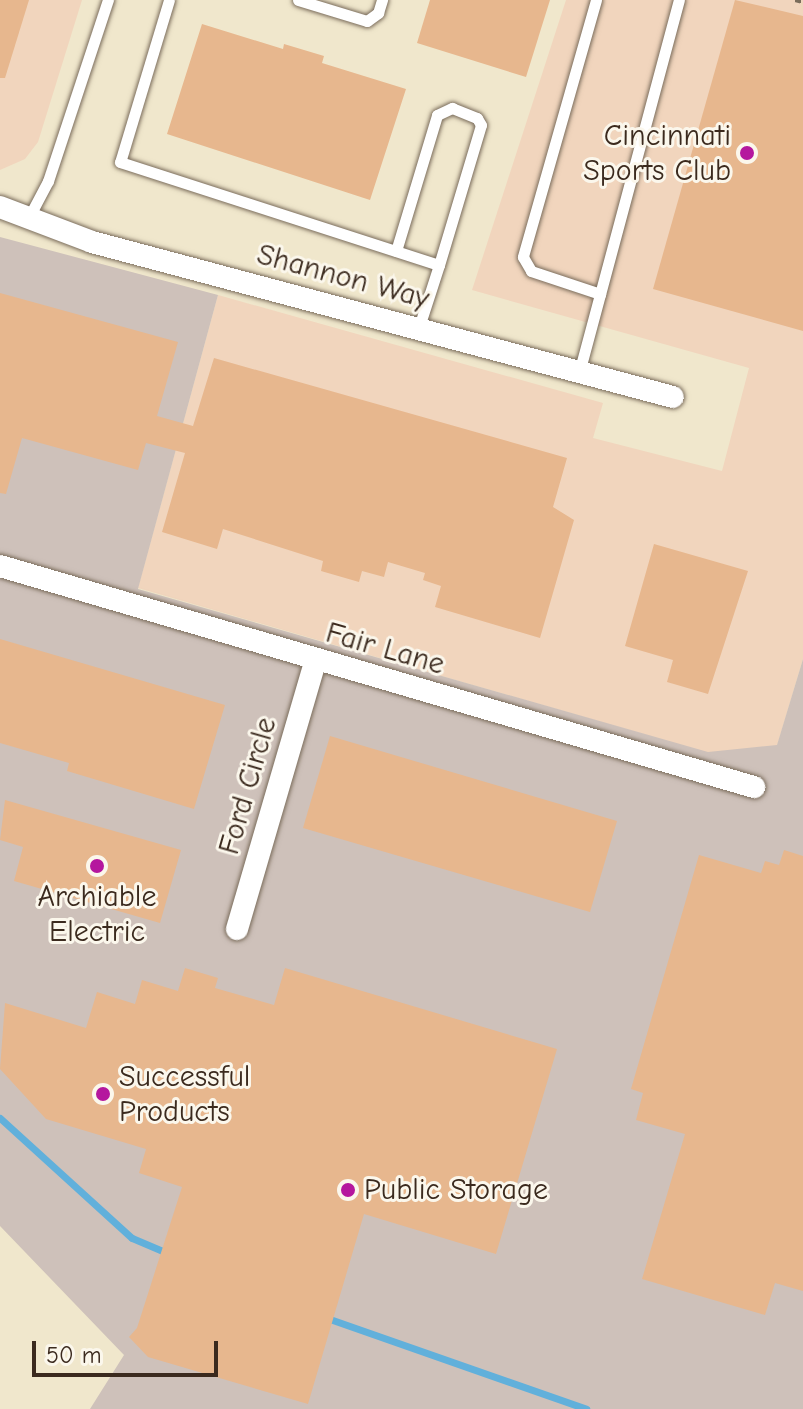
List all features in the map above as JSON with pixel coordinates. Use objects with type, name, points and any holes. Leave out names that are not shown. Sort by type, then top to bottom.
[{"type":"street","name":"Shannon Way","points":[[0,207],[92,242],[580,369],[673,397]]},
{"type":"street","name":"Fair Lane","points":[[0,566],[754,787]]},
{"type":"street","name":"Ford Circle","points":[[237,929],[316,659]]},
{"type":"lane","points":[[29,217],[48,181],[108,0]]},
{"type":"lane","points":[[169,0],[120,162],[439,265]]},
{"type":"lane","points":[[298,0],[367,21],[378,13],[382,0]]},
{"type":"lane","points":[[596,0],[523,257],[531,271],[600,294]]},
{"type":"lane","points":[[580,369],[679,0]]},
{"type":"lane","points":[[396,251],[437,115],[452,108],[477,118],[481,125],[419,327]]},
{"type":"path","points":[[795,0],[803,2]]},
{"type":"shaded area","points":[[0,0],[82,0],[38,142],[25,159],[0,170]]},
{"type":"shaded area","points":[[566,0],[803,0],[803,659],[777,746],[708,753],[138,588],[218,295],[603,403],[593,438],[722,471],[749,368],[472,290]]},
{"type":"shaded area","points":[[0,237],[218,295],[138,589],[708,752],[777,745],[803,659],[803,1409],[90,1409],[124,1355],[0,1226]]},
{"type":"building","points":[[0,0],[29,0],[5,78],[0,78]]},
{"type":"building","points":[[430,0],[550,0],[526,77],[417,43]]},
{"type":"building","name":"Cincinnati Sports Club","points":[[735,0],[803,16],[803,331],[653,289]]},
{"type":"building","points":[[202,24],[283,49],[284,44],[324,56],[322,63],[406,89],[370,200],[167,134]]},
{"type":"building","points":[[0,293],[178,342],[157,416],[193,426],[214,358],[567,458],[553,507],[574,520],[540,638],[435,607],[441,586],[423,580],[425,573],[388,562],[384,577],[362,571],[359,582],[321,571],[323,561],[223,529],[217,549],[162,532],[185,453],[146,443],[138,470],[22,438],[6,494],[0,493]]},
{"type":"building","points":[[654,544],[748,571],[708,694],[667,682],[673,660],[625,646]]},
{"type":"building","points":[[0,639],[225,705],[194,809],[67,771],[69,763],[0,743]]},
{"type":"building","points":[[330,736],[617,821],[590,912],[303,828]]},
{"type":"building","name":"Archiable Electric","points":[[5,800],[181,850],[160,923],[14,881],[23,847],[0,840]]},
{"type":"building","points":[[784,850],[803,856],[803,1291],[775,1283],[765,1315],[642,1279],[685,1134],[636,1120],[643,1093],[631,1089],[699,855],[761,873],[765,861],[779,865]]},
{"type":"building","name":"Public Storage","points":[[185,968],[218,978],[215,988],[274,1005],[285,968],[557,1049],[496,1254],[364,1214],[308,1404],[148,1357],[129,1337],[137,1328],[182,1187],[139,1173],[146,1149],[46,1119],[0,1069],[5,1003],[86,1028],[97,992],[135,1004],[142,980],[178,991]]},
{"type":"waterway","points":[[0,1118],[132,1238],[168,1253]]},
{"type":"waterway","points":[[324,1317],[586,1409]]},
{"type":"place","name":"Cincinnati Sports Club","points":[[747,153]]},
{"type":"place","name":"Archiable Electric","points":[[97,866]]},
{"type":"place","name":"Successful Products","points":[[103,1094]]},
{"type":"place","name":"Public Storage","points":[[348,1190]]}]
